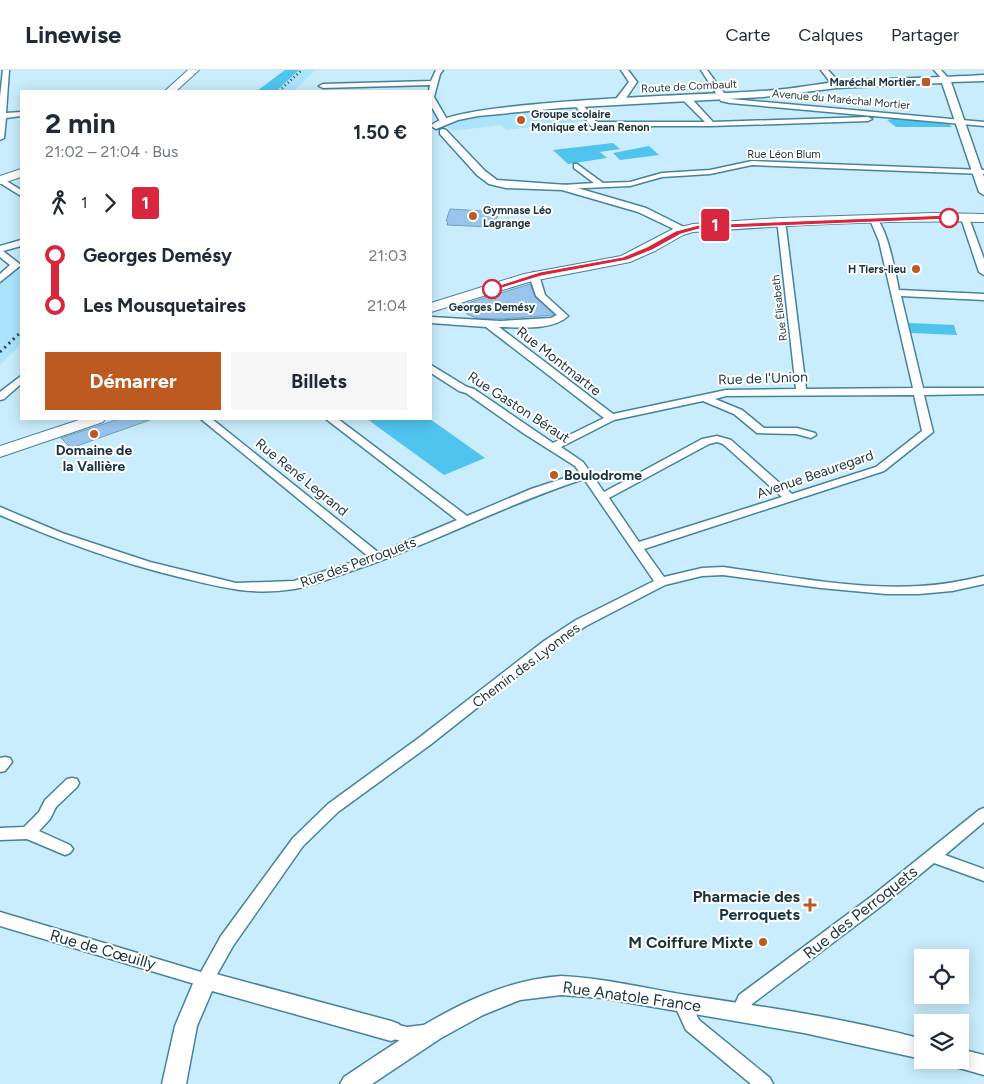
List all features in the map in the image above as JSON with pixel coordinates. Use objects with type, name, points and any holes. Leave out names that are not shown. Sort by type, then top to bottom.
[{"type":"main road","points":[[171,90],[194,70]]},
{"type":"main road","points":[[0,179],[20,174]]},
{"type":"main road","points":[[432,308],[534,276],[625,259],[684,230],[708,226],[779,222],[984,218]]},
{"type":"main road","points":[[0,452],[94,420]]},
{"type":"street","points":[[0,138],[6,70]]},
{"type":"street","points":[[432,93],[440,70]]},
{"type":"street","points":[[619,102],[620,98],[630,89],[633,82],[624,70]]},
{"type":"street","points":[[704,70],[723,97]]},
{"type":"street","points":[[824,70],[836,83]]},
{"type":"street","points":[[936,70],[945,79],[959,121],[980,172],[984,192]]},
{"type":"street","name":"Route de Combault","points":[[437,128],[478,113],[578,104],[763,94],[836,83],[984,78]]},
{"type":"street","points":[[323,86],[339,88],[434,83]]},
{"type":"street","name":"Avenue du Maréchal Mortier","points":[[723,97],[730,101],[892,114],[984,124]]},
{"type":"street","points":[[687,99],[711,124]]},
{"type":"street","points":[[578,104],[594,124],[842,121],[880,119],[892,114]]},
{"type":"street","points":[[434,109],[437,128],[481,173],[493,182],[563,187],[642,210],[684,230]]},
{"type":"street","points":[[1,116],[20,114]]},
{"type":"street","name":"Rue Léon Blum","points":[[563,187],[630,184],[662,175],[710,172],[752,163],[980,172]]},
{"type":"street","points":[[577,166],[601,185]]},
{"type":"street","points":[[0,179],[20,192]]},
{"type":"street","points":[[965,218],[984,272]]},
{"type":"street","name":"Avenue Beauregard","points":[[637,547],[880,469],[928,432],[883,240],[878,223],[874,220]]},
{"type":"street","name":"Rue Élisabeth","points":[[779,222],[782,228],[801,391]]},
{"type":"street","points":[[0,249],[20,243]]},
{"type":"street","points":[[0,253],[16,265],[0,279]]},
{"type":"street","points":[[432,320],[489,324],[532,324],[559,320],[564,316],[541,296],[534,276]]},
{"type":"street","points":[[896,293],[984,297]]},
{"type":"street","name":"Rue Montmartre","points":[[489,324],[610,418]]},
{"type":"street","name":"Rue Gaston Béraut","points":[[432,369],[463,389],[470,391],[527,431],[579,464],[586,475]]},
{"type":"street","points":[[0,397],[20,380]]},
{"type":"street","name":"Rue de l'Union","points":[[553,447],[610,418],[726,393],[801,391],[984,392]]},
{"type":"street","points":[[702,397],[738,412],[761,431],[797,431],[811,435]]},
{"type":"street","name":"Rue René Legrand","points":[[207,420],[378,558]]},
{"type":"street","points":[[332,420],[465,520]]},
{"type":"street","points":[[601,496],[608,495],[706,441],[717,439],[727,442],[791,499]]},
{"type":"street","points":[[586,475],[661,582]]},
{"type":"street","name":"Rue des Perroquets","points":[[0,511],[58,536],[146,565],[236,587],[294,585],[378,558],[535,491],[586,475]]},
{"type":"street","name":"Chemin des Lyonnes","points":[[206,980],[227,940],[298,842],[333,808],[425,741],[549,644],[581,623],[661,582],[702,572],[722,571],[877,590],[936,588],[984,580]]},
{"type":"street","points":[[28,833],[45,815],[50,804],[72,783]]},
{"type":"street","name":"Rue des Perroquets","points":[[741,1011],[746,1000],[878,900],[984,814]]},
{"type":"street","points":[[0,834],[28,833],[65,849]]},
{"type":"street","points":[[932,856],[984,874]]},
{"type":"street","name":"Rue de Cœuilly","points":[[0,919],[206,980]]},
{"type":"street","points":[[174,1084],[186,1026],[206,980]]},
{"type":"street","name":"Rue Anatole France","points":[[206,980],[407,1035],[429,1033],[496,998],[545,986],[589,987],[683,1004],[741,1011],[832,1027],[914,1047]]},
{"type":"street","points":[[683,1004],[692,1025],[764,1084]]},
{"type":"street","points":[[391,1031],[396,1043],[394,1057]]},
{"type":"street","points":[[352,1084],[429,1033]]},
{"type":"street","points":[[969,1061],[984,1065]]},
{"type":"shaded area","points":[[285,70],[315,70],[295,90],[258,90]]},
{"type":"shaded area","points":[[285,70],[299,70],[277,90],[258,90]]},
{"type":"shaded area","name":"Groupe scolaire Monique et Jean Renon","points":[[564,107],[577,110],[586,121],[506,130],[501,125],[452,131],[447,127],[454,121],[470,116]]},
{"type":"shaded area","points":[[898,118],[948,123],[952,127],[896,127],[887,120]]},
{"type":"shaded area","points":[[613,143],[620,149],[600,152],[607,158],[568,164],[553,150]]},
{"type":"shaded area","points":[[649,146],[659,155],[620,160],[613,153]]},
{"type":"shaded area","points":[[20,263],[20,345],[0,365],[0,280]]},
{"type":"shaded area","points":[[909,323],[954,325],[957,335],[911,333]]},
{"type":"shaded area","points":[[368,420],[431,420],[485,458],[444,475]]},
{"type":"building","name":"Gymnase Léo Lagrange","points":[[450,209],[499,212],[492,227],[447,225],[448,221],[446,221]]},
{"type":"building","points":[[530,284],[535,297],[554,315],[500,319],[476,318],[467,314],[461,305]]},
{"type":"building","name":"Domaine de la Vallière","points":[[116,420],[150,420],[71,448],[61,438]]},
{"type":"railway","points":[[280,90],[302,70]]},
{"type":"railway","points":[[0,352],[20,333]]},
{"type":"bus line","name":"1","points":[[492,289],[540,274],[625,259],[650,248],[678,232],[699,227],[779,222],[949,218]]},
{"type":"place","name":"Maréchal Mortier","points":[[926,82]]},
{"type":"place","name":"Groupe scolaire Monique et Jean Renon","points":[[521,120]]},
{"type":"place","name":"Gymnase Léo Lagrange","points":[[473,216]]},
{"type":"place","name":"H Tiers-lieu","points":[[916,269]]},
{"type":"place","name":"Georges Demésy","points":[[492,289]]},
{"type":"place","name":"Domaine de la Vallière","points":[[94,434]]},
{"type":"place","name":"Boulodrome","points":[[554,475]]},
{"type":"place","name":"Pharmacie des Perroquets","points":[[810,905]]},
{"type":"place","name":"M Coiffure Mixte","points":[[763,942]]}]
